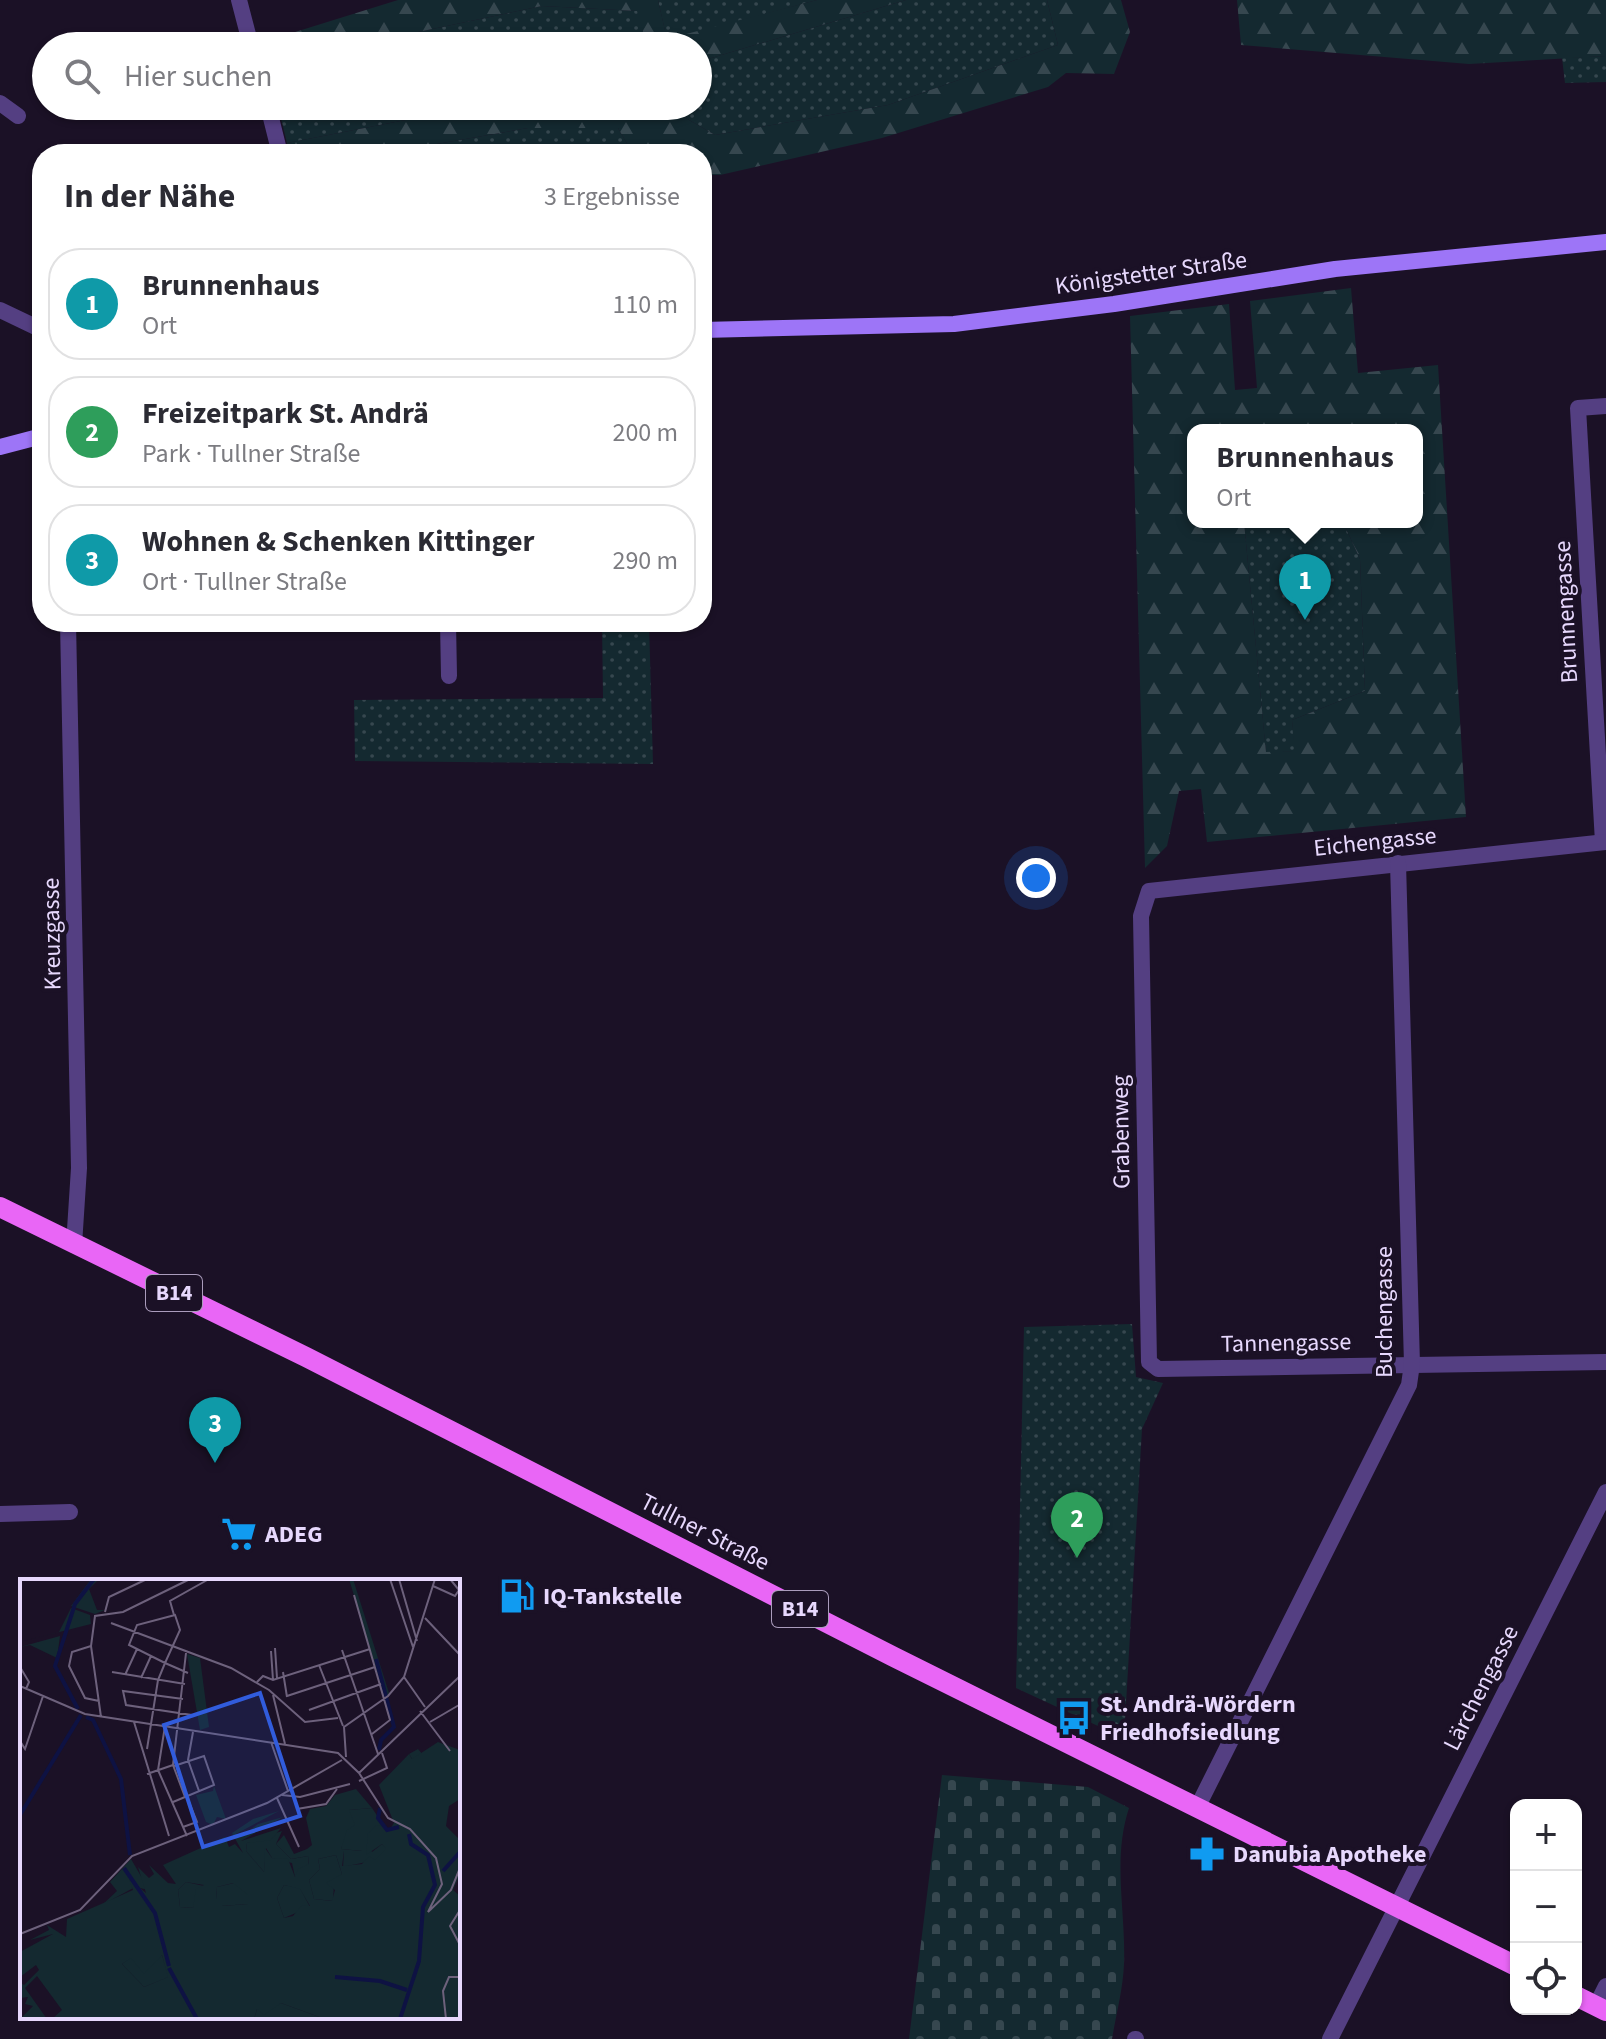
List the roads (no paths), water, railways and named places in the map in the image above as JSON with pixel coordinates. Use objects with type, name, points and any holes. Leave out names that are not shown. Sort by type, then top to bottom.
[{"type":"main road","name":"Königstetter Straße","points":[[712,330],[954,324],[1129,302],[1335,269],[1606,242]]},
{"type":"main road","points":[[0,447],[32,439]]},
{"type":"main road","name":"Tullner Straße","points":[[0,1207],[306,1357],[1510,1963]]},
{"type":"main road","points":[[1582,1999],[1601,2009]]},
{"type":"street","points":[[239,0],[247,32]]},
{"type":"street","points":[[0,103],[18,116]]},
{"type":"street","points":[[272,120],[278,144]]},
{"type":"street","points":[[0,310],[32,325]]},
{"type":"street","name":"Brunnengasse","points":[[1605,842],[1578,408],[1606,406]]},
{"type":"street","name":"Kreuzgasse","points":[[68,632],[79,1168],[74,1245]]},
{"type":"street","points":[[448,632],[449,676]]},
{"type":"street","name":"Eichengasse","points":[[1149,891],[1605,842]]},
{"type":"street","name":"Buchengasse","points":[[1197,1808],[1409,1385],[1412,1364],[1398,863]]},
{"type":"street","name":"Grabenweg","points":[[1149,891],[1141,916],[1149,1362],[1158,1369]]},
{"type":"street","name":"Tannengasse","points":[[1158,1369],[1606,1362]]},
{"type":"street","name":"Lärchengasse","points":[[1330,2039],[1606,1492]]},
{"type":"street","points":[[0,1514],[70,1512]]},
{"type":"street","points":[[1601,2009],[1606,1986]]},
{"type":"place","name":"Brunnenhaus","points":[[1305,620]]},
{"type":"place","name":"Wohnen & Schenken Kittinger","points":[[215,1463]]},
{"type":"place","name":"ADEG","points":[[239,1534]]},
{"type":"place","name":"Freizeitpark St. Andrä","points":[[1077,1558]]},
{"type":"place","name":"IQ-Tankstelle","points":[[517,1596]]},
{"type":"place","name":"St. Andrä-Wördern Friedhofsiedlung","points":[[1074,1718]]},
{"type":"place","name":"Danubia Apotheke","points":[[1207,1854]]}]
